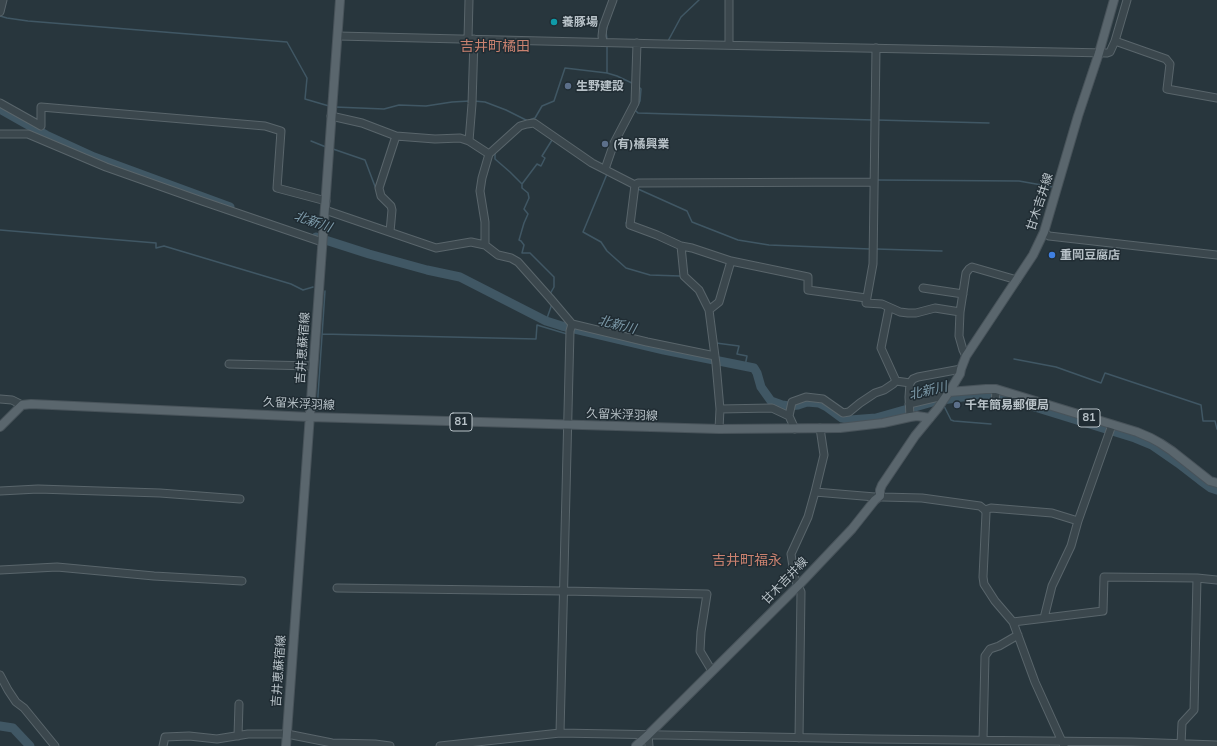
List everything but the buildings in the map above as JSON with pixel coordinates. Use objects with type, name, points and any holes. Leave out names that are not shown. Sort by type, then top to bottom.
[{"type":"main road","name":"吉井恵蘇宿線","points":[[286,746],[340,0]]},
{"type":"main road","name":"甘木吉井線","points":[[944,399],[960,374],[966,356],[1033,255],[1044,232],[1114,0]]},
{"type":"main road","name":"81","points":[[944,399],[986,389],[995,397],[1111,428],[1137,432],[1151,438],[1172,451],[1210,481],[1217,483]]},
{"type":"main road","points":[[930,418],[944,399]]},
{"type":"main road","name":"久留米浮羽線","points":[[22,405],[31,404],[310,417],[719,429],[795,429],[866,426],[883,423],[910,415],[930,418]]},
{"type":"main road","points":[[0,427],[22,405]]},
{"type":"main road","name":"甘木吉井線","points":[[636,746],[798,586],[852,529],[875,500],[880,496],[882,485],[915,436],[930,418]]},
{"type":"street","points":[[0,12],[3,0]]},
{"type":"street","points":[[469,0],[472,102],[469,141]]},
{"type":"street","points":[[603,42],[603,27],[613,0]]},
{"type":"street","points":[[729,0],[729,45]]},
{"type":"street","points":[[338,36],[1107,53],[1110,52],[1115,41],[1127,0]]},
{"type":"street","points":[[1115,41],[1166,59],[1170,64],[1167,89],[1217,98]]},
{"type":"street","points":[[607,170],[614,143],[635,103],[637,43]]},
{"type":"street","points":[[876,48],[873,264],[866,303],[882,304],[900,312],[908,313],[916,313],[935,308],[960,312]]},
{"type":"street","points":[[0,103],[41,126],[41,107],[264,126],[281,131],[277,188],[326,201]]},
{"type":"street","points":[[332,110],[396,136],[435,139],[460,138],[469,141],[489,154]]},
{"type":"street","points":[[485,245],[485,222],[480,191],[489,154],[520,126],[530,124],[592,163],[607,170],[634,187]]},
{"type":"street","points":[[0,134],[28,134],[106,166],[202,201],[322,239]]},
{"type":"street","points":[[390,232],[391,206],[381,196],[379,188],[396,136]]},
{"type":"street","points":[[866,298],[808,290],[808,277],[731,261],[692,248],[681,246],[630,225],[634,187],[638,183],[874,182]]},
{"type":"street","points":[[325,210],[436,248],[471,242],[485,245],[498,255],[511,258],[518,262],[550,298],[571,327],[567,425],[560,733]]},
{"type":"street","points":[[1044,232],[1049,236],[1217,255]]},
{"type":"street","points":[[681,246],[684,276],[699,290],[710,309],[720,409],[719,429]]},
{"type":"street","points":[[710,309],[719,302],[731,261]]},
{"type":"street","points":[[966,356],[962,350],[959,336],[960,312],[966,273],[972,268],[1017,280]]},
{"type":"street","points":[[923,288],[963,294]]},
{"type":"street","points":[[889,308],[881,348],[896,381]]},
{"type":"street","points":[[571,327],[647,342],[716,360]]},
{"type":"street","points":[[229,364],[313,366]]},
{"type":"street","points":[[910,415],[910,383],[913,379],[918,376],[961,369]]},
{"type":"street","points":[[795,429],[790,410],[792,402],[806,397],[823,399],[842,413],[849,412],[875,393],[884,390],[896,381],[910,383]]},
{"type":"street","points":[[0,399],[12,400],[22,405]]},
{"type":"street","points":[[909,404],[944,399]]},
{"type":"street","points":[[720,409],[772,408],[790,410]]},
{"type":"street","points":[[799,738],[801,592],[795,579],[791,554],[808,517],[824,455],[820,428]]},
{"type":"street","points":[[1044,618],[1052,586],[1071,546],[1078,520],[1111,428]]},
{"type":"street","points":[[0,491],[38,489],[160,493],[240,499]]},
{"type":"street","points":[[815,492],[875,497],[922,498],[980,506],[985,510],[984,584],[995,601],[1013,622],[1035,682],[1064,744]]},
{"type":"street","points":[[985,510],[991,508],[1052,513],[1078,520]]},
{"type":"street","points":[[0,570],[57,567],[154,576],[242,581]]},
{"type":"street","points":[[1013,622],[1103,611],[1104,578],[1197,578],[1217,580]]},
{"type":"street","points":[[1181,744],[1182,723],[1194,710],[1197,578]]},
{"type":"street","points":[[337,588],[707,594],[701,632],[700,650],[712,672]]},
{"type":"street","points":[[983,740],[985,656],[990,649],[999,646],[1018,635]]},
{"type":"street","points":[[0,675],[16,702],[24,708],[55,746]]},
{"type":"street","points":[[238,736],[239,704]]},
{"type":"street","points":[[440,746],[560,733],[983,740],[1064,744],[1131,742],[1217,745]]},
{"type":"street","points":[[163,746],[165,737],[188,736],[216,743],[248,734],[287,734],[332,744],[375,744],[390,746]]},
{"type":"street","points":[[648,735],[649,746]]},
{"type":"waterway","points":[[668,41],[681,17],[699,0]]},
{"type":"waterway","points":[[0,16],[28,21],[287,42],[307,78],[305,99],[329,106]]},
{"type":"waterway","points":[[607,27],[607,39]]},
{"type":"waterway","points":[[343,33],[349,33]]},
{"type":"waterway","points":[[607,46],[607,73]]},
{"type":"waterway","points":[[529,120],[535,118],[542,106],[554,101],[565,68],[607,73],[634,84]]},
{"type":"waterway","points":[[623,133],[640,101],[641,89],[639,87]]},
{"type":"waterway","points":[[335,107],[384,109],[399,105],[426,106],[470,101]]},
{"type":"waterway","points":[[474,101],[485,102],[528,121]]},
{"type":"waterway","name":"北新川","points":[[0,109],[46,135],[94,157],[230,207]]},
{"type":"waterway","points":[[636,111],[638,113],[873,120]]},
{"type":"waterway","points":[[877,120],[989,123]]},
{"type":"waterway","points":[[542,132],[560,145]]},
{"type":"waterway","points":[[550,294],[554,287],[554,277],[530,253],[522,253],[524,245],[519,240],[528,214],[524,209],[529,198],[528,193],[522,188],[522,184],[537,164],[541,166],[545,158],[542,156],[552,140]]},
{"type":"waterway","points":[[311,141],[326,147]]},
{"type":"waterway","points":[[609,168],[618,142]]},
{"type":"waterway","points":[[333,149],[365,160],[376,189]]},
{"type":"waterway","points":[[495,154],[495,159],[522,184]]},
{"type":"waterway","points":[[607,174],[583,232],[601,242],[607,251],[626,268],[650,275],[680,276]]},
{"type":"waterway","points":[[877,180],[1019,181],[1053,187]]},
{"type":"waterway","points":[[638,189],[687,211],[692,222],[738,240],[769,245],[870,249]]},
{"type":"waterway","points":[[0,230],[156,243],[156,248],[164,246],[291,284],[303,290],[313,287]]},
{"type":"waterway","name":"北新川","points":[[316,237],[369,254],[427,270],[460,277],[546,321],[562,326],[664,350],[754,368],[761,387],[771,401],[782,405],[798,405],[807,402],[819,403],[842,418],[850,420],[876,418],[936,401],[982,394],[996,395],[1135,438],[1152,445],[1211,488],[1217,490]]},
{"type":"waterway","points":[[876,249],[942,251]]},
{"type":"waterway","points":[[317,410],[325,291]]},
{"type":"waterway","points":[[546,321],[552,304]]},
{"type":"waterway","points":[[322,334],[536,339],[537,325],[567,334]]},
{"type":"waterway","points":[[716,343],[739,346],[737,354],[747,356],[745,366]]},
{"type":"waterway","points":[[1014,359],[1056,367],[1101,383],[1105,373],[1201,405],[1203,421],[1215,421],[1217,429]]},
{"type":"waterway","points":[[944,406],[951,420],[991,424]]},
{"type":"waterway","points":[[0,726],[13,728],[30,746]]},
{"type":"place","name":"養豚場","points":[[554,22]]},
{"type":"place","name":"生野建設","points":[[568,86]]},
{"type":"place","name":"(有)橘興業","points":[[605,144]]},
{"type":"place","name":"重岡豆腐店","points":[[1052,255]]},
{"type":"place","name":"千年簡易郵便局","points":[[957,405]]},
{"type":"district","name":"吉井町橘田","points":[[495,47]]},
{"type":"district","name":"吉井町福永","points":[[747,561]]}]
